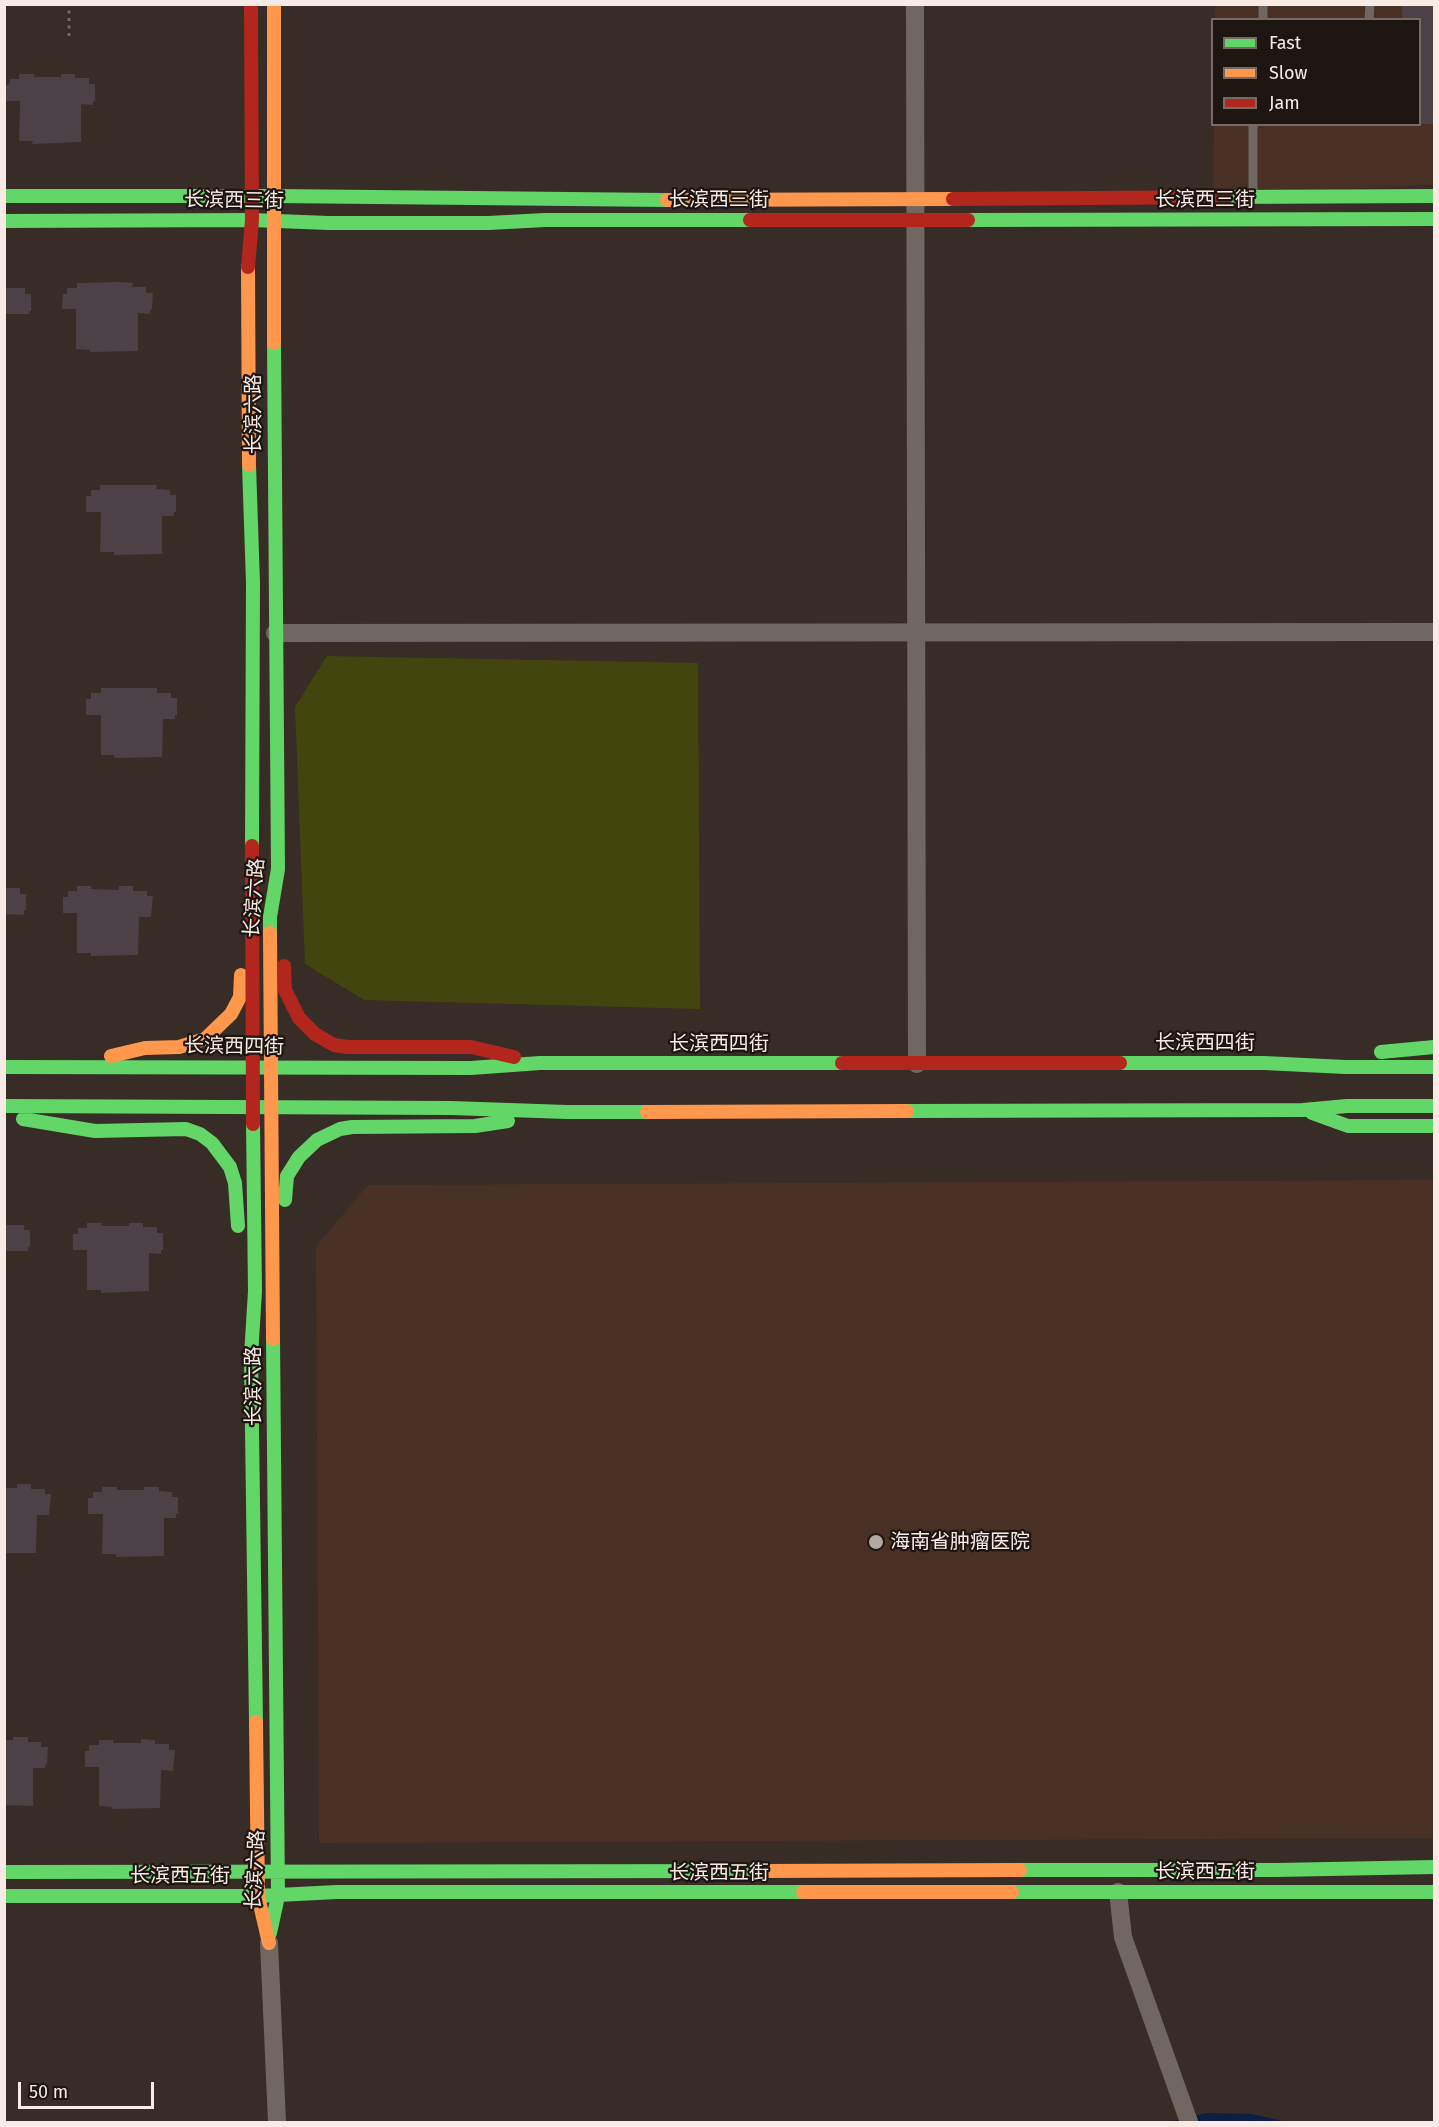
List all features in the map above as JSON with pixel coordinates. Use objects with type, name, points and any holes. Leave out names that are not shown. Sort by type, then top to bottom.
[{"type":"main road","name":"长滨六路","points":[[251,4],[252,220],[248,284],[253,583],[252,868],[255,1290],[251,1356],[258,1896],[269,1942]]},
{"type":"main road","name":"长滨六路","points":[[269,1942],[278,1896],[270,917],[278,869],[273,408],[274,4]]},
{"type":"main road","name":"长滨西三街","points":[[4,196],[648,200],[1434,196]]},
{"type":"main road","name":"长滨西三街","points":[[4,220],[489,223],[545,220],[1434,219]]},
{"type":"main road","points":[[73,1066],[145,1048],[179,1047],[193,1044],[205,1039],[223,1023],[240,997],[240,915],[252,868]]},
{"type":"main road","points":[[278,869],[284,917]]},
{"type":"main road","points":[[284,949],[285,990],[288,999],[306,1027],[334,1045],[471,1047],[540,1063]]},
{"type":"main road","points":[[1264,1063],[1434,1047]]},
{"type":"main road","name":"长滨西四街","points":[[4,1067],[471,1068],[540,1063],[1264,1063],[1345,1067],[1434,1067]]},
{"type":"main road","points":[[4,1106],[474,1108],[567,1112],[1303,1110],[1347,1106],[1434,1106]]},
{"type":"main road","points":[[1303,1110],[1348,1126],[1434,1126]]},
{"type":"main road","points":[[273,1356],[285,1289],[287,1176],[291,1167],[307,1148],[328,1133],[352,1127],[475,1126],[567,1112]]},
{"type":"main road","points":[[4,1116],[95,1131],[186,1129],[200,1134],[212,1143],[230,1167],[238,1202],[238,1235]]},
{"type":"main road","points":[[241,1301],[251,1356]]},
{"type":"main road","name":"长滨西五街","points":[[4,1872],[1276,1870],[1434,1867]]},
{"type":"main road","name":"长滨西五街","points":[[4,1896],[278,1896],[337,1892],[1434,1892]]},
{"type":"street","points":[[915,4],[917,1064]]},
{"type":"street","points":[[275,633],[1434,632]]},
{"type":"street","points":[[1118,1892],[1123,1937],[1186,2114]]},
{"type":"street","points":[[269,1942],[277,2122]]},
{"type":"lane","points":[[1253,126],[1253,198]]},
{"type":"path","points":[[69,4],[69,36]]},
{"type":"shaded area","points":[[1215,5],[1434,5],[1434,185],[1213,195],[1214,126],[1421,126],[1421,18],[1215,18]]},
{"type":"shaded area","name":"海南省肿瘤医院","points":[[1434,1180],[1434,1838],[319,1843],[316,1246],[368,1185]]},
{"type":"green space","points":[[327,656],[698,663],[700,1009],[364,1000],[305,964],[295,707]]},
{"type":"water","points":[[1207,2113],[1252,2114],[1287,2122],[1169,2122]]},
{"type":"building","points":[[1402,4],[1434,4],[1434,124],[1421,124],[1421,18],[1402,18]]},
{"type":"building","points":[[19,74],[34,74],[34,77],[61,77],[61,74],[75,74],[75,78],[89,78],[89,84],[95,84],[93,105],[81,104],[81,142],[32,144],[33,141],[19,141],[20,101],[5,101],[5,85],[9,85],[10,79],[19,79]]},
{"type":"building","points":[[77,283],[133,283],[132,287],[146,287],[146,293],[153,293],[150,314],[138,313],[138,351],[90,352],[90,350],[76,349],[76,309],[62,309],[63,294],[67,294],[67,288],[77,288]]},
{"type":"building","points":[[4,288],[25,288],[25,294],[31,294],[29,314],[4,314]]},
{"type":"building","points":[[100,485],[157,485],[156,489],[170,490],[170,495],[176,495],[174,516],[162,516],[162,554],[114,555],[114,552],[100,552],[101,512],[86,512],[86,496],[91,496],[91,490],[100,490]]},
{"type":"building","points":[[101,688],[157,688],[157,693],[171,693],[171,698],[177,698],[175,719],[163,719],[162,757],[114,758],[114,755],[101,755],[101,715],[86,715],[86,699],[91,699],[91,693],[101,693]]},
{"type":"building","points":[[77,886],[119,890],[119,886],[133,886],[133,891],[147,891],[147,896],[153,896],[151,917],[139,917],[138,955],[91,956],[91,953],[77,953],[77,913],[63,913],[63,897],[68,897],[68,891],[77,891]]},
{"type":"building","points":[[4,888],[20,888],[20,894],[26,894],[24,915],[4,914]]},
{"type":"building","points":[[87,1223],[102,1223],[102,1226],[129,1226],[129,1223],[143,1223],[143,1227],[157,1227],[157,1233],[163,1233],[161,1254],[149,1253],[149,1291],[101,1293],[101,1290],[87,1290],[87,1250],[73,1250],[73,1234],[78,1234],[78,1228],[87,1228]]},
{"type":"building","points":[[4,1225],[24,1225],[24,1230],[30,1230],[28,1251],[4,1251]]},
{"type":"building","points":[[17,1484],[31,1484],[31,1489],[45,1489],[45,1494],[51,1494],[49,1515],[37,1515],[36,1553],[4,1553],[4,1488],[17,1488]]},
{"type":"building","points":[[102,1487],[117,1487],[117,1490],[144,1490],[144,1487],[159,1487],[159,1491],[172,1492],[172,1497],[178,1497],[176,1518],[164,1518],[164,1556],[116,1557],[116,1554],[102,1554],[103,1514],[88,1514],[88,1498],[93,1498],[93,1492],[102,1492]]},
{"type":"building","points":[[13,1737],[28,1737],[28,1742],[41,1742],[41,1747],[48,1747],[45,1768],[33,1768],[33,1806],[4,1805],[4,1740],[13,1740]]},
{"type":"building","points":[[141,1739],[155,1740],[155,1744],[169,1744],[169,1750],[175,1750],[173,1771],[161,1770],[160,1808],[112,1809],[112,1807],[99,1806],[99,1767],[85,1767],[85,1751],[89,1751],[89,1745],[99,1745],[99,1740],[113,1740],[113,1743],[141,1743]]},
{"type":"traffic: fast","points":[[4,196],[667,200]]},
{"type":"traffic: fast","points":[[1226,197],[1434,196]]},
{"type":"traffic: fast","points":[[968,220],[1434,219]]},
{"type":"traffic: fast","points":[[4,221],[252,220],[328,223],[489,223],[545,220],[750,220]]},
{"type":"traffic: fast","points":[[270,933],[270,917],[278,869],[274,343]]},
{"type":"traffic: fast","points":[[249,465],[253,583],[252,846]]},
{"type":"traffic: fast","points":[[1381,1052],[1434,1047]]},
{"type":"traffic: fast","points":[[4,1067],[471,1068],[540,1063],[842,1063]]},
{"type":"traffic: fast","points":[[1120,1063],[1264,1063],[1345,1067],[1434,1067]]},
{"type":"traffic: fast","points":[[4,1106],[451,1108],[647,1112]]},
{"type":"traffic: fast","points":[[907,1111],[1303,1110],[1347,1106],[1434,1106]]},
{"type":"traffic: fast","points":[[1312,1113],[1348,1126],[1434,1126]]},
{"type":"traffic: fast","points":[[23,1119],[95,1131],[186,1129],[200,1134],[212,1143],[230,1167],[235,1183],[238,1226]]},
{"type":"traffic: fast","points":[[285,1200],[287,1176],[299,1157],[317,1140],[340,1129],[475,1126],[508,1121]]},
{"type":"traffic: fast","points":[[253,1124],[255,1291],[251,1356],[256,1722]]},
{"type":"traffic: fast","points":[[270,1933],[278,1896],[273,1339]]},
{"type":"traffic: fast","points":[[1020,1870],[1276,1870],[1434,1867]]},
{"type":"traffic: fast","points":[[4,1872],[762,1871]]},
{"type":"traffic: fast","points":[[4,1896],[258,1896],[337,1892],[803,1892]]},
{"type":"traffic: fast","points":[[1012,1892],[1434,1892]]},
{"type":"traffic: slow","points":[[274,4],[274,343]]},
{"type":"traffic: slow","points":[[667,200],[953,199]]},
{"type":"traffic: slow","points":[[248,267],[249,465]]},
{"type":"traffic: slow","points":[[270,933],[273,1339]]},
{"type":"traffic: slow","points":[[111,1056],[145,1048],[179,1047],[205,1039],[231,1014],[240,997],[241,975]]},
{"type":"traffic: slow","points":[[647,1112],[907,1111]]},
{"type":"traffic: slow","points":[[256,1722],[258,1896],[269,1943]]},
{"type":"traffic: slow","points":[[762,1871],[1020,1870]]},
{"type":"traffic: slow","points":[[803,1892],[1012,1892]]},
{"type":"traffic: jam","points":[[248,267],[252,220],[251,4]]},
{"type":"traffic: jam","points":[[953,199],[1226,197]]},
{"type":"traffic: jam","points":[[750,220],[968,220]]},
{"type":"traffic: jam","points":[[252,846],[253,1124]]},
{"type":"traffic: jam","points":[[284,966],[285,990],[299,1018],[315,1034],[334,1045],[471,1047],[514,1057]]},
{"type":"traffic: jam","points":[[842,1063],[1120,1063]]},
{"type":"place","name":"海南省肿瘤医院","points":[[876,1542]]}]
